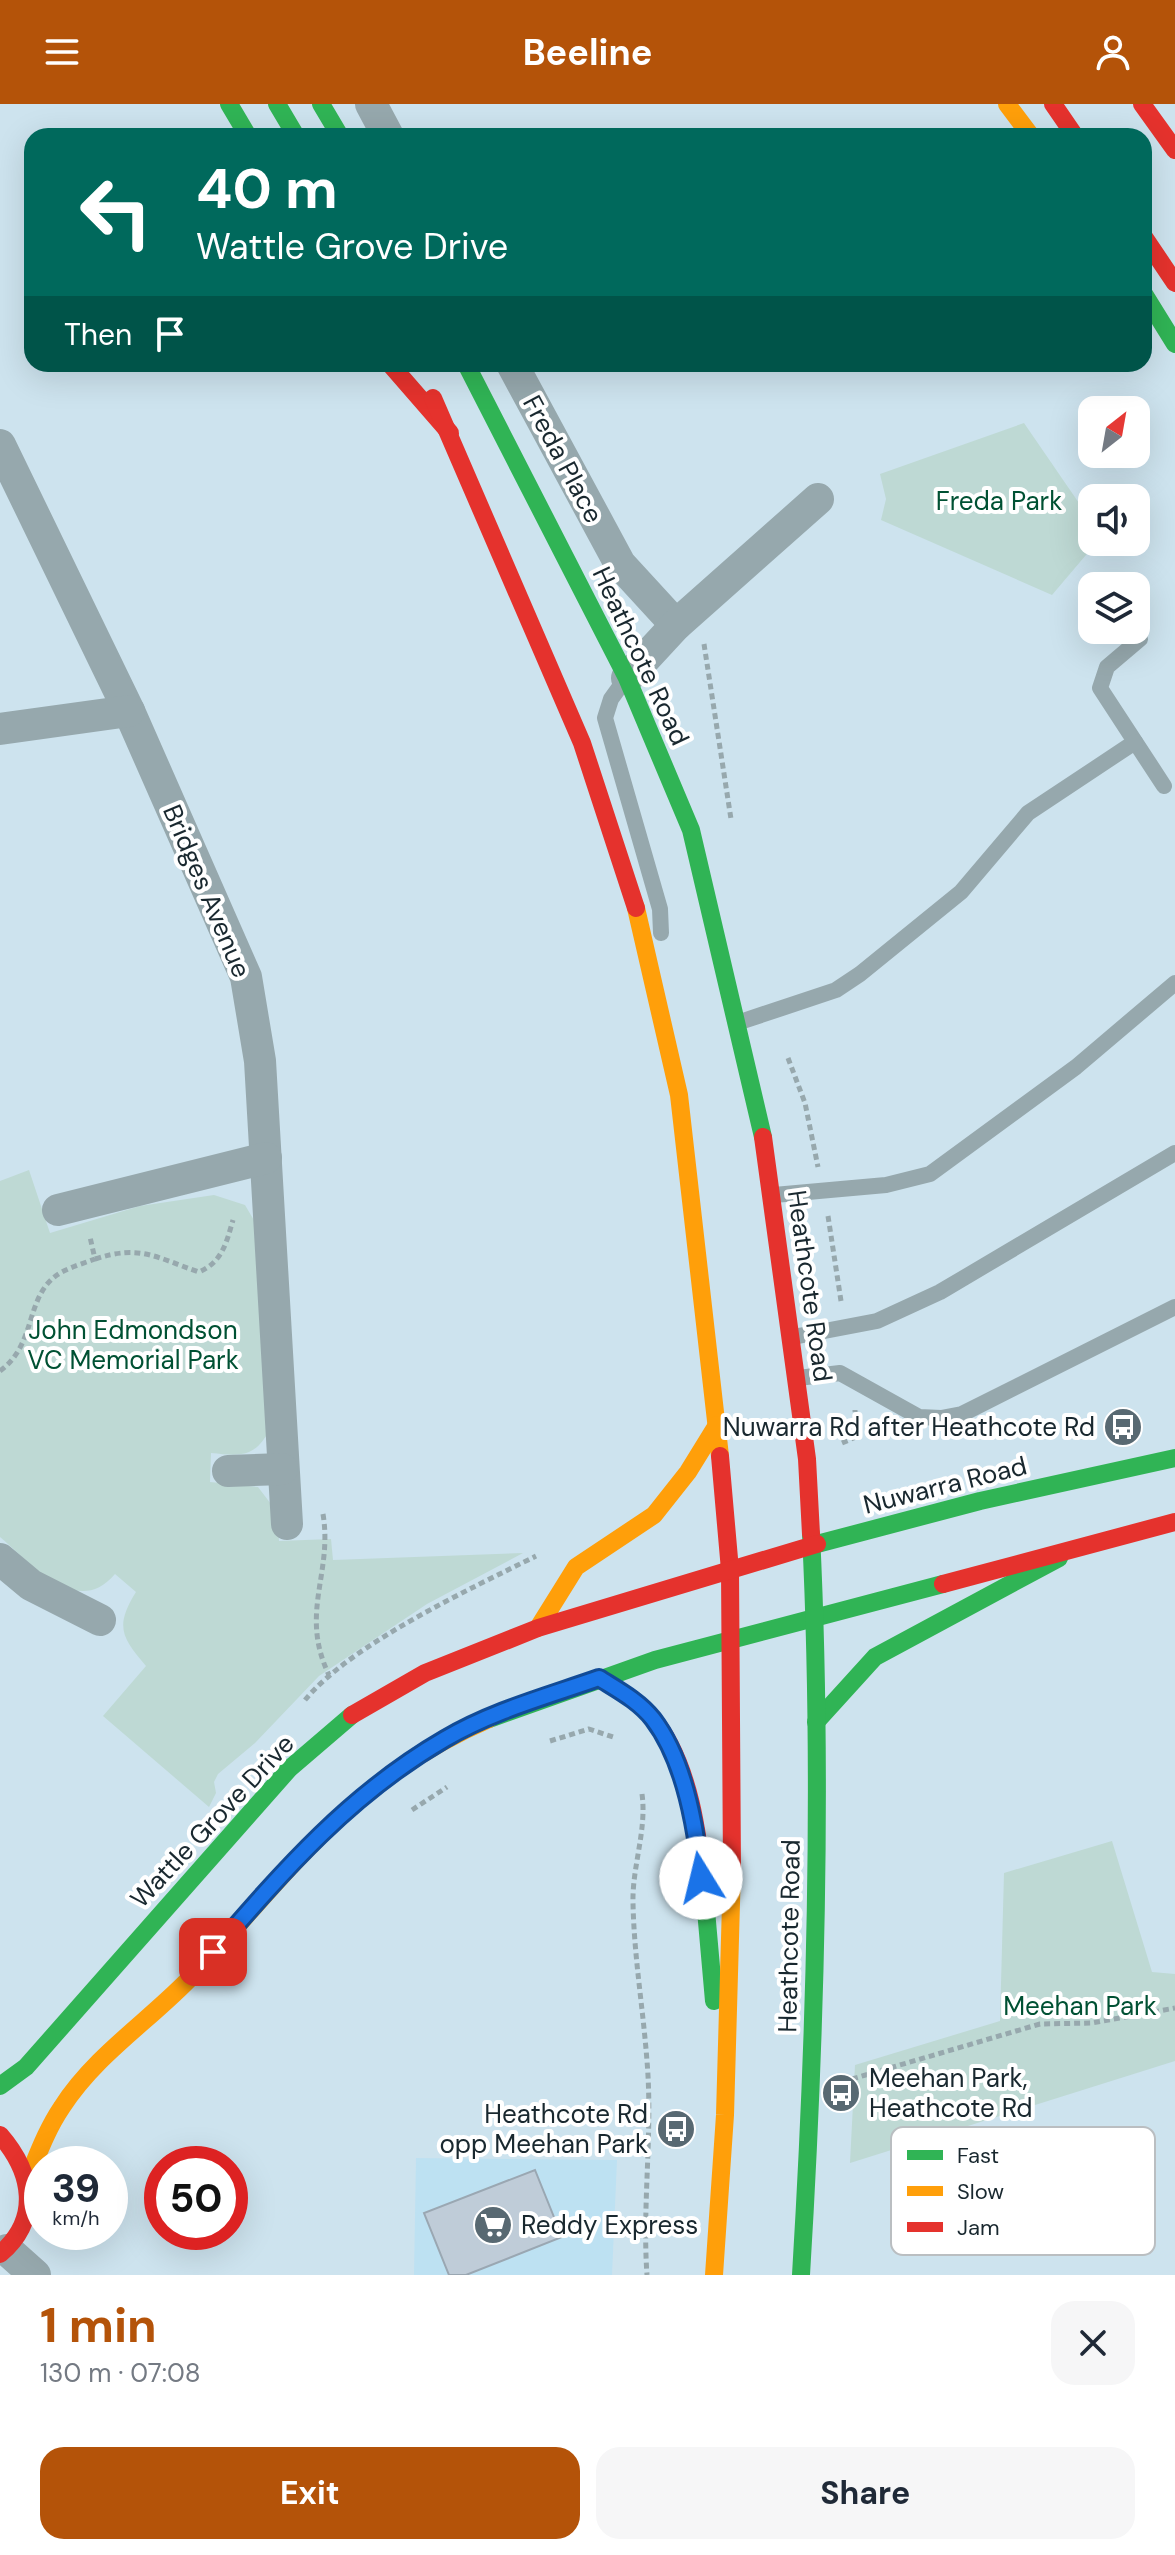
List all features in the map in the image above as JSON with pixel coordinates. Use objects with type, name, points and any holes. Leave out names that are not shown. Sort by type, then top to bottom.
[{"type":"main road","points":[[229,104],[243,128]]},
{"type":"main road","points":[[277,104],[291,128]]},
{"type":"main road","points":[[321,104],[335,128]]},
{"type":"main road","points":[[1007,104],[1025,128]]},
{"type":"main road","points":[[1053,104],[1070,128]]},
{"type":"main road","points":[[1142,104],[1175,150]]},
{"type":"main road","points":[[1155,104],[1175,137]]},
{"type":"main road","points":[[1152,249],[1175,283]]},
{"type":"main road","points":[[1152,307],[1175,344]]},
{"type":"main road","points":[[397,372],[450,433]]},
{"type":"main road","points":[[421,372],[450,433],[582,743],[636,906],[679,1095],[717,1425],[730,1570],[734,1801],[725,2115],[714,2275]]},
{"type":"main road","name":"Heathcote Road","points":[[470,372],[627,678],[691,830],[761,1126],[807,1459],[815,1615],[812,2093],[801,2275]]},
{"type":"main road","points":[[538,1628],[576,1567],[625,1538],[654,1515],[688,1472],[717,1425]]},
{"type":"main road","name":"Nuwarra Road","points":[[730,1570],[980,1501],[1175,1458]]},
{"type":"main road","points":[[44,2146],[66,2100],[83,2080],[192,1975],[296,1856],[373,1785],[448,1737],[599,1678],[731,1635],[1059,1558],[1175,1522]]},
{"type":"main road","points":[[816,1722],[875,1657],[1059,1558]]},
{"type":"main road","name":"Wattle Grove Drive","points":[[0,2086],[26,2067],[289,1769],[357,1710],[425,1673],[538,1628],[730,1570]]},
{"type":"main road","points":[[599,1678],[637,1702],[654,1719],[676,1761],[699,1855],[725,2115]]},
{"type":"main road","points":[[0,2135],[24,2165]]},
{"type":"main road","points":[[3,2252],[24,2221]]},
{"type":"street","points":[[371,104],[384,128]]},
{"type":"street","name":"Freda Place","points":[[516,372],[620,564],[676,625]]},
{"type":"street","name":"Bridges Avenue","points":[[0,445],[129,711],[246,977],[260,1061],[287,1524]]},
{"type":"street","points":[[627,678],[676,625],[818,499]]},
{"type":"street","points":[[0,729],[129,711]]},
{"type":"street","points":[[70,1207],[266,1158]]},
{"type":"street","points":[[228,1471],[282,1469]]},
{"type":"street","points":[[0,1559],[31,1585],[100,1620]]},
{"type":"street","points":[[3,2252],[35,2275]]},
{"type":"lane","points":[[1134,644],[1107,667],[1100,688],[1164,786]]},
{"type":"lane","points":[[627,678],[611,699],[605,718],[660,909],[664,1030]]},
{"type":"lane","points":[[735,1024],[836,990],[860,974],[961,892],[1028,813],[1135,742]]},
{"type":"lane","points":[[772,1195],[886,1185],[930,1174],[1076,1067],[1175,983]]},
{"type":"lane","points":[[791,1338],[877,1321],[940,1292],[1175,1153]]},
{"type":"lane","points":[[797,1378],[840,1373],[919,1417],[941,1418],[962,1414],[1175,1307]]},
{"type":"path","points":[[0,1371],[24,1345],[45,1287],[60,1273],[118,1251],[146,1252],[199,1272],[214,1266],[224,1251],[240,1208],[251,1198],[268,1194]]},
{"type":"path","points":[[70,1207],[95,1259]]},
{"type":"path","points":[[322,1508],[326,1529],[314,1627],[329,1675],[448,1600],[543,1552]]},
{"type":"path","points":[[545,1743],[589,1729],[626,1742],[654,1719]]},
{"type":"path","points":[[641,1782],[645,1813],[633,1900],[647,2060],[648,2144],[644,2218],[647,2275]]},
{"type":"path","points":[[401,1817],[450,1785]]},
{"type":"path","points":[[852,2079],[1040,2024],[1092,2023],[1175,2008]]},
{"type":"shaded area","points":[[416,2158],[617,2160],[612,2275],[414,2275]]},
{"type":"green space","name":"Freda Park","points":[[1024,423],[1078,502],[1078,556],[1085,556],[1052,595],[881,520],[886,499],[880,474]]},
{"type":"green space","name":"John Edmondson VC Memorial Park","points":[[29,1170],[50,1233],[140,1206],[214,1195],[245,1205],[259,1229],[270,1429],[259,1445],[246,1453],[211,1453],[210,1482],[258,1487],[277,1512],[279,1541],[331,1539],[333,1560],[523,1553],[427,1604],[319,1676],[255,1743],[218,1774],[214,1782],[216,1793],[209,1807],[103,1716],[146,1666],[131,1647],[124,1631],[125,1614],[136,1592],[115,1574],[100,1586],[86,1591],[70,1589],[40,1572],[0,1537],[0,1181]]},
{"type":"green space","name":"Meehan Park","points":[[1112,1841],[1152,1972],[1175,1974],[1175,2061],[965,2127],[891,2127],[891,2150],[850,2163],[855,2065],[1000,2021],[1004,1873]]},
{"type":"building","name":"Reddy Express","points":[[535,2170],[562,2237],[466,2275],[449,2275],[424,2213]]},
{"type":"traffic: fast","points":[[229,104],[243,128]]},
{"type":"traffic: fast","points":[[277,104],[291,128]]},
{"type":"traffic: fast","points":[[321,104],[335,128]]},
{"type":"traffic: fast","points":[[1152,307],[1175,344]]},
{"type":"traffic: fast","points":[[470,372],[627,678],[691,830],[763,1137]]},
{"type":"traffic: fast","points":[[817,1544],[980,1501],[1175,1458]]},
{"type":"traffic: fast","points":[[801,2275],[811,2090],[816,1904],[817,1719],[811,1534]]},
{"type":"traffic: fast","points":[[816,1722],[875,1657],[1059,1558]]},
{"type":"traffic: fast","points":[[489,1719],[655,1660],[943,1584]]},
{"type":"traffic: fast","points":[[0,2086],[26,2067],[289,1769],[352,1715]]},
{"type":"traffic: fast","points":[[705,1899],[714,2001]]},
{"type":"traffic: slow","points":[[1007,104],[1025,128]]},
{"type":"traffic: slow","points":[[636,908],[679,1095],[720,1456]]},
{"type":"traffic: slow","points":[[538,1628],[576,1567],[654,1515],[688,1472],[717,1425]]},
{"type":"traffic: slow","points":[[41,2146],[62,2107],[91,2070],[194,1974],[327,1829],[399,1769],[442,1742],[489,1719]]},
{"type":"traffic: slow","points":[[714,2275],[725,2115],[732,1868]]},
{"type":"traffic: jam","points":[[1053,104],[1070,128]]},
{"type":"traffic: jam","points":[[1142,104],[1175,150]]},
{"type":"traffic: jam","points":[[1152,249],[1175,283]]},
{"type":"traffic: jam","points":[[397,372],[450,433]]},
{"type":"traffic: jam","points":[[433,398],[582,743],[636,908]]},
{"type":"traffic: jam","points":[[763,1137],[807,1459],[811,1534]]},
{"type":"traffic: jam","points":[[720,1456],[730,1570],[732,1868]]},
{"type":"traffic: jam","points":[[943,1584],[1175,1522]]},
{"type":"traffic: jam","points":[[352,1715],[425,1673],[538,1628],[817,1544]]},
{"type":"traffic: jam","points":[[599,1678],[645,1709],[675,1755],[691,1802],[705,1899]]},
{"type":"traffic: jam","points":[[0,2135],[20,2165],[28,2196],[22,2226],[0,2254]]},
{"type":"place","name":"Nuwarra Rd after Heathcote Rd","points":[[1123,1427]]},
{"type":"place","name":"Meehan Park, Heathcote Rd","points":[[841,2093]]},
{"type":"place","name":"Heathcote Rd opp Meehan Park","points":[[676,2129]]},
{"type":"place","name":"Reddy Express","points":[[493,2225]]},
{"type":"route","points":[[213,1952],[296,1856],[373,1785],[448,1737],[533,1701],[599,1678],[637,1702],[654,1719],[676,1761],[699,1855],[701,1878]]}]
